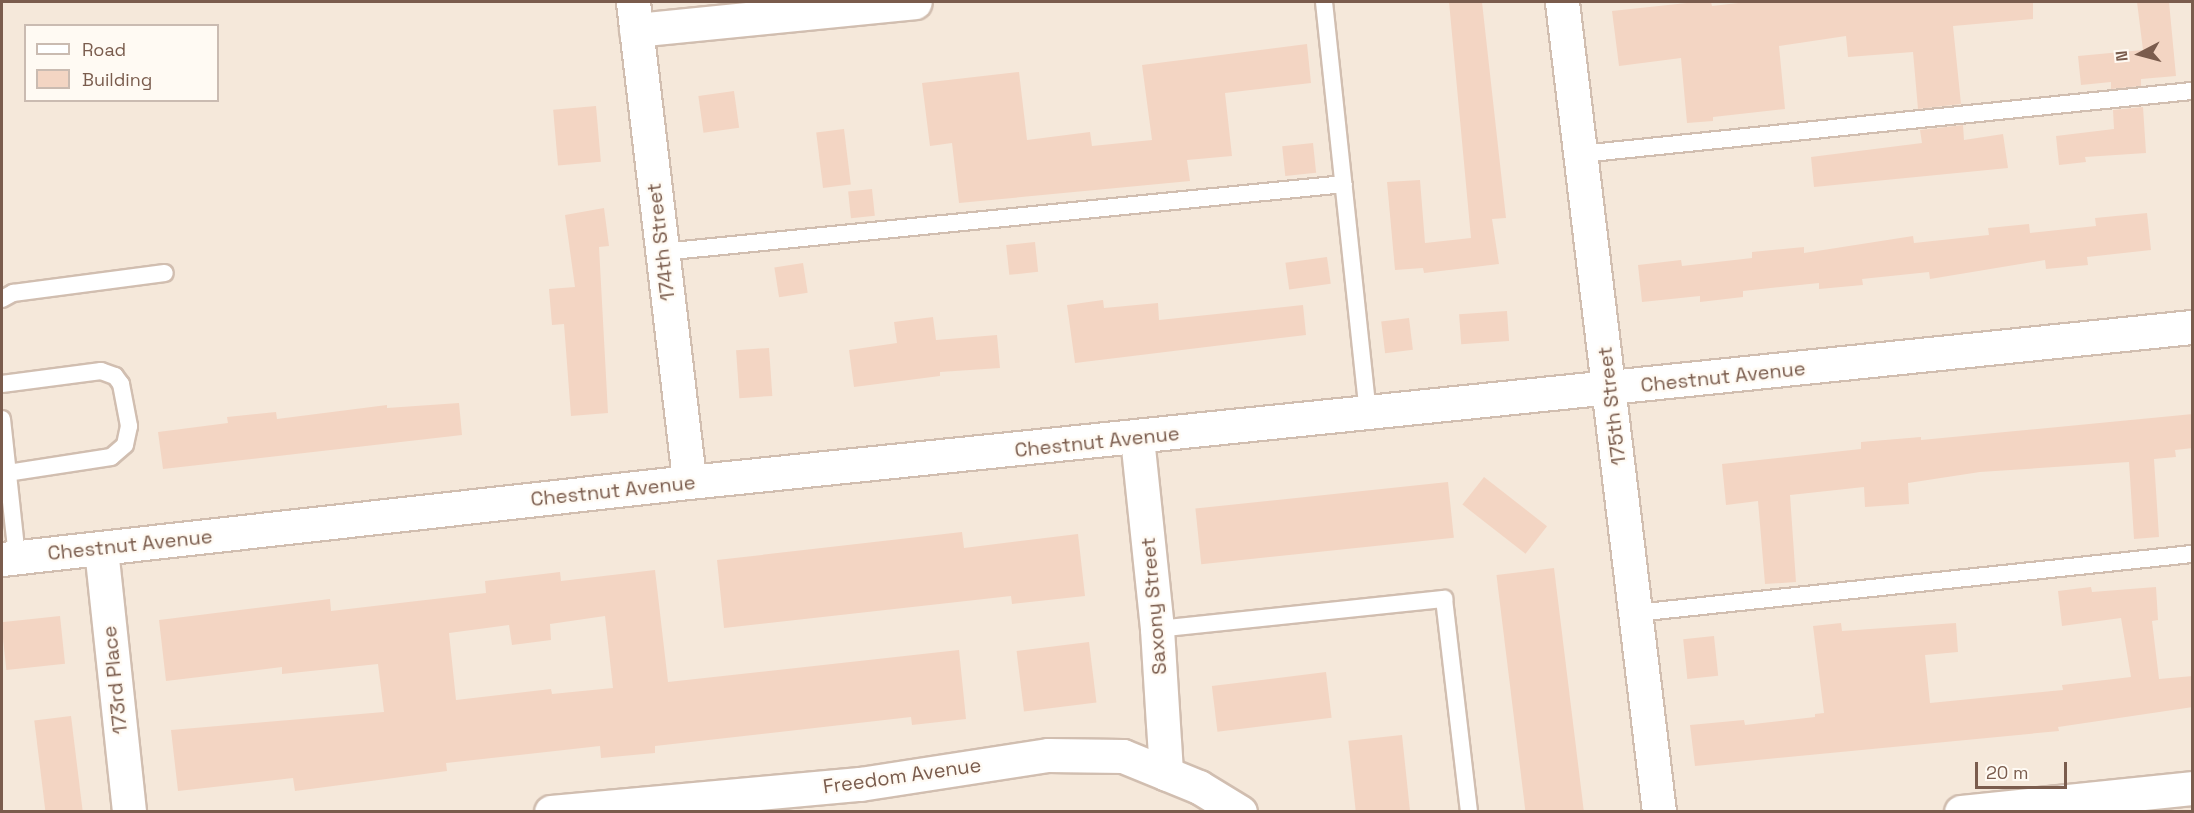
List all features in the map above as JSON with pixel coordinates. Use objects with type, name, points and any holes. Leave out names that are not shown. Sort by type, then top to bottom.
[{"type":"street","points":[[635,16],[915,2]]},
{"type":"street","name":"175th Street","points":[[1562,2],[1611,388],[1659,812]]},
{"type":"street","name":"174th Street","points":[[635,16],[688,482]]},
{"type":"street","name":"Chestnut Avenue","points":[[9,558],[688,482],[1137,438],[2193,327]]},
{"type":"street","name":"Saxony Street","points":[[1137,438],[1157,629],[1166,774]]},
{"type":"street","name":"173rd Place","points":[[101,549],[129,812]]},
{"type":"street","name":"Freedom Avenue","points":[[551,812],[859,798],[1048,755],[1123,756],[1199,787],[1240,812]]},
{"type":"street","points":[[1961,812],[2193,788]]},
{"type":"lane","points":[[1324,2],[1368,412]]},
{"type":"lane","points":[[1581,154],[2193,91]]},
{"type":"lane","points":[[662,252],[1344,184]]},
{"type":"lane","points":[[2,298],[13,293],[165,273]]},
{"type":"lane","points":[[2,384],[108,374],[121,384],[129,426],[125,445],[111,457],[8,473]]},
{"type":"lane","points":[[2,419],[8,473],[9,558]]},
{"type":"lane","points":[[1636,613],[2193,554]]},
{"type":"lane","points":[[1157,629],[1444,599],[1469,812]]},
{"type":"shaded area","points":[[2,2],[2192,2],[2192,811],[2,811]]},
{"type":"building","points":[[1449,2],[1482,2],[1506,218],[1492,219],[1499,264],[1424,273],[1423,268],[1395,270],[1387,182],[1420,180],[1425,243],[1471,238]]},
{"type":"building","points":[[1711,2],[1712,6],[1747,2],[2033,2],[2033,19],[1953,26],[1961,104],[1918,109],[1913,52],[1848,57],[1846,36],[1779,46],[1785,109],[1713,117],[1713,121],[1687,123],[1681,58],[1619,66],[1612,11]]},
{"type":"building","points":[[2137,2],[2169,2],[2176,76],[2141,79],[2141,86],[2111,89],[2111,82],[2081,85],[2078,56],[2143,50]]},
{"type":"building","points":[[1307,44],[1311,83],[1225,93],[1232,156],[1187,160],[1190,181],[959,203],[952,143],[930,146],[922,83],[1019,72],[1027,140],[1090,132],[1092,146],[1152,140],[1142,65]]},
{"type":"building","points":[[734,91],[739,128],[703,133],[698,96]]},
{"type":"building","points":[[596,106],[601,162],[558,166],[553,110]]},
{"type":"building","points":[[2143,107],[2146,153],[2085,157],[2086,162],[2059,165],[2056,136],[2114,129],[2113,110]]},
{"type":"building","points":[[1963,125],[1964,140],[2003,134],[2008,168],[1814,187],[1811,157],[1922,143],[1920,130]]},
{"type":"building","points":[[844,129],[851,185],[823,188],[816,132]]},
{"type":"building","points":[[1313,143],[1316,173],[1285,176],[1282,146]]},
{"type":"building","points":[[872,189],[875,216],[851,218],[848,192]]},
{"type":"building","points":[[604,208],[609,246],[599,247],[608,413],[571,416],[564,324],[552,325],[549,289],[575,287],[565,215]]},
{"type":"building","points":[[2147,213],[2151,250],[2087,257],[2088,265],[2046,269],[2045,260],[1930,279],[1929,272],[1862,279],[1863,285],[1819,289],[1819,283],[1743,291],[1743,297],[1700,302],[1700,296],[1642,302],[1638,265],[1681,260],[1682,266],[1752,258],[1752,252],[1804,247],[1804,253],[1913,236],[1914,243],[1989,235],[1988,228],[2029,224],[2030,233],[2096,226],[2095,218]]},
{"type":"building","points":[[1035,242],[1038,272],[1009,275],[1006,245]]},
{"type":"building","points":[[1327,257],[1331,284],[1289,290],[1285,263]]},
{"type":"building","points":[[803,263],[808,293],[779,297],[774,268]]},
{"type":"building","points":[[1103,300],[1104,308],[1158,303],[1159,320],[1303,305],[1306,335],[1075,363],[1067,305]]},
{"type":"building","points":[[1507,311],[1509,341],[1461,344],[1459,314]]},
{"type":"building","points":[[933,317],[936,340],[997,335],[1000,368],[940,372],[940,376],[854,387],[849,350],[897,343],[894,322]]},
{"type":"building","points":[[1409,318],[1413,350],[1385,353],[1381,321]]},
{"type":"building","points":[[769,348],[772,396],[739,398],[736,350]]},
{"type":"building","points":[[459,403],[462,435],[163,469],[158,432],[228,423],[227,417],[276,412],[277,419],[387,405],[387,408]]},
{"type":"building","points":[[2193,414],[2193,448],[2175,450],[2176,457],[2154,459],[2159,537],[2134,539],[2129,462],[1980,472],[1908,483],[1909,504],[1865,507],[1864,487],[1790,495],[1796,582],[1765,584],[1758,501],[1726,505],[1722,464],[1861,449],[1861,442],[1921,437],[1921,440]]},
{"type":"building","points":[[1484,477],[1547,526],[1525,554],[1462,505]]},
{"type":"building","points":[[1448,482],[1454,538],[1201,564],[1195,509]]},
{"type":"building","points":[[962,532],[964,548],[1078,534],[1085,596],[1012,604],[1011,596],[724,628],[717,560]]},
{"type":"building","points":[[1554,568],[1584,810],[1526,812],[1496,575]]},
{"type":"building","points":[[655,570],[668,682],[959,650],[966,719],[912,725],[911,717],[655,746],[655,753],[601,758],[600,746],[446,763],[447,771],[295,791],[293,778],[178,791],[171,730],[384,712],[378,664],[282,674],[282,667],[166,681],[159,620],[330,599],[331,611],[486,593],[485,581],[560,572],[561,581]],"holes":[[[605,616],[613,688],[552,694],[551,689],[456,700],[449,633],[509,625],[512,645],[551,640],[550,624]]]},
{"type":"building","points":[[2091,587],[2092,592],[2156,587],[2158,620],[2152,621],[2159,679],[2193,676],[2193,707],[2058,727],[2059,731],[1695,766],[1690,725],[1744,720],[1745,725],[1815,717],[1815,714],[1824,713],[1813,626],[1841,623],[1842,631],[1956,623],[1958,652],[1925,655],[1930,703],[2063,690],[2062,685],[2131,677],[2121,618],[2062,626],[2058,591]]},
{"type":"building","points":[[60,616],[65,664],[6,670],[2,622]]},
{"type":"building","points":[[1714,636],[1718,676],[1687,679],[1683,639]]},
{"type":"building","points":[[1089,642],[1096,703],[1024,711],[1017,651]]},
{"type":"building","points":[[1326,672],[1332,718],[1217,732],[1212,686]]},
{"type":"building","points":[[71,716],[83,812],[46,812],[34,721]]},
{"type":"building","points":[[1402,735],[1410,812],[1356,812],[1348,741]]}]
